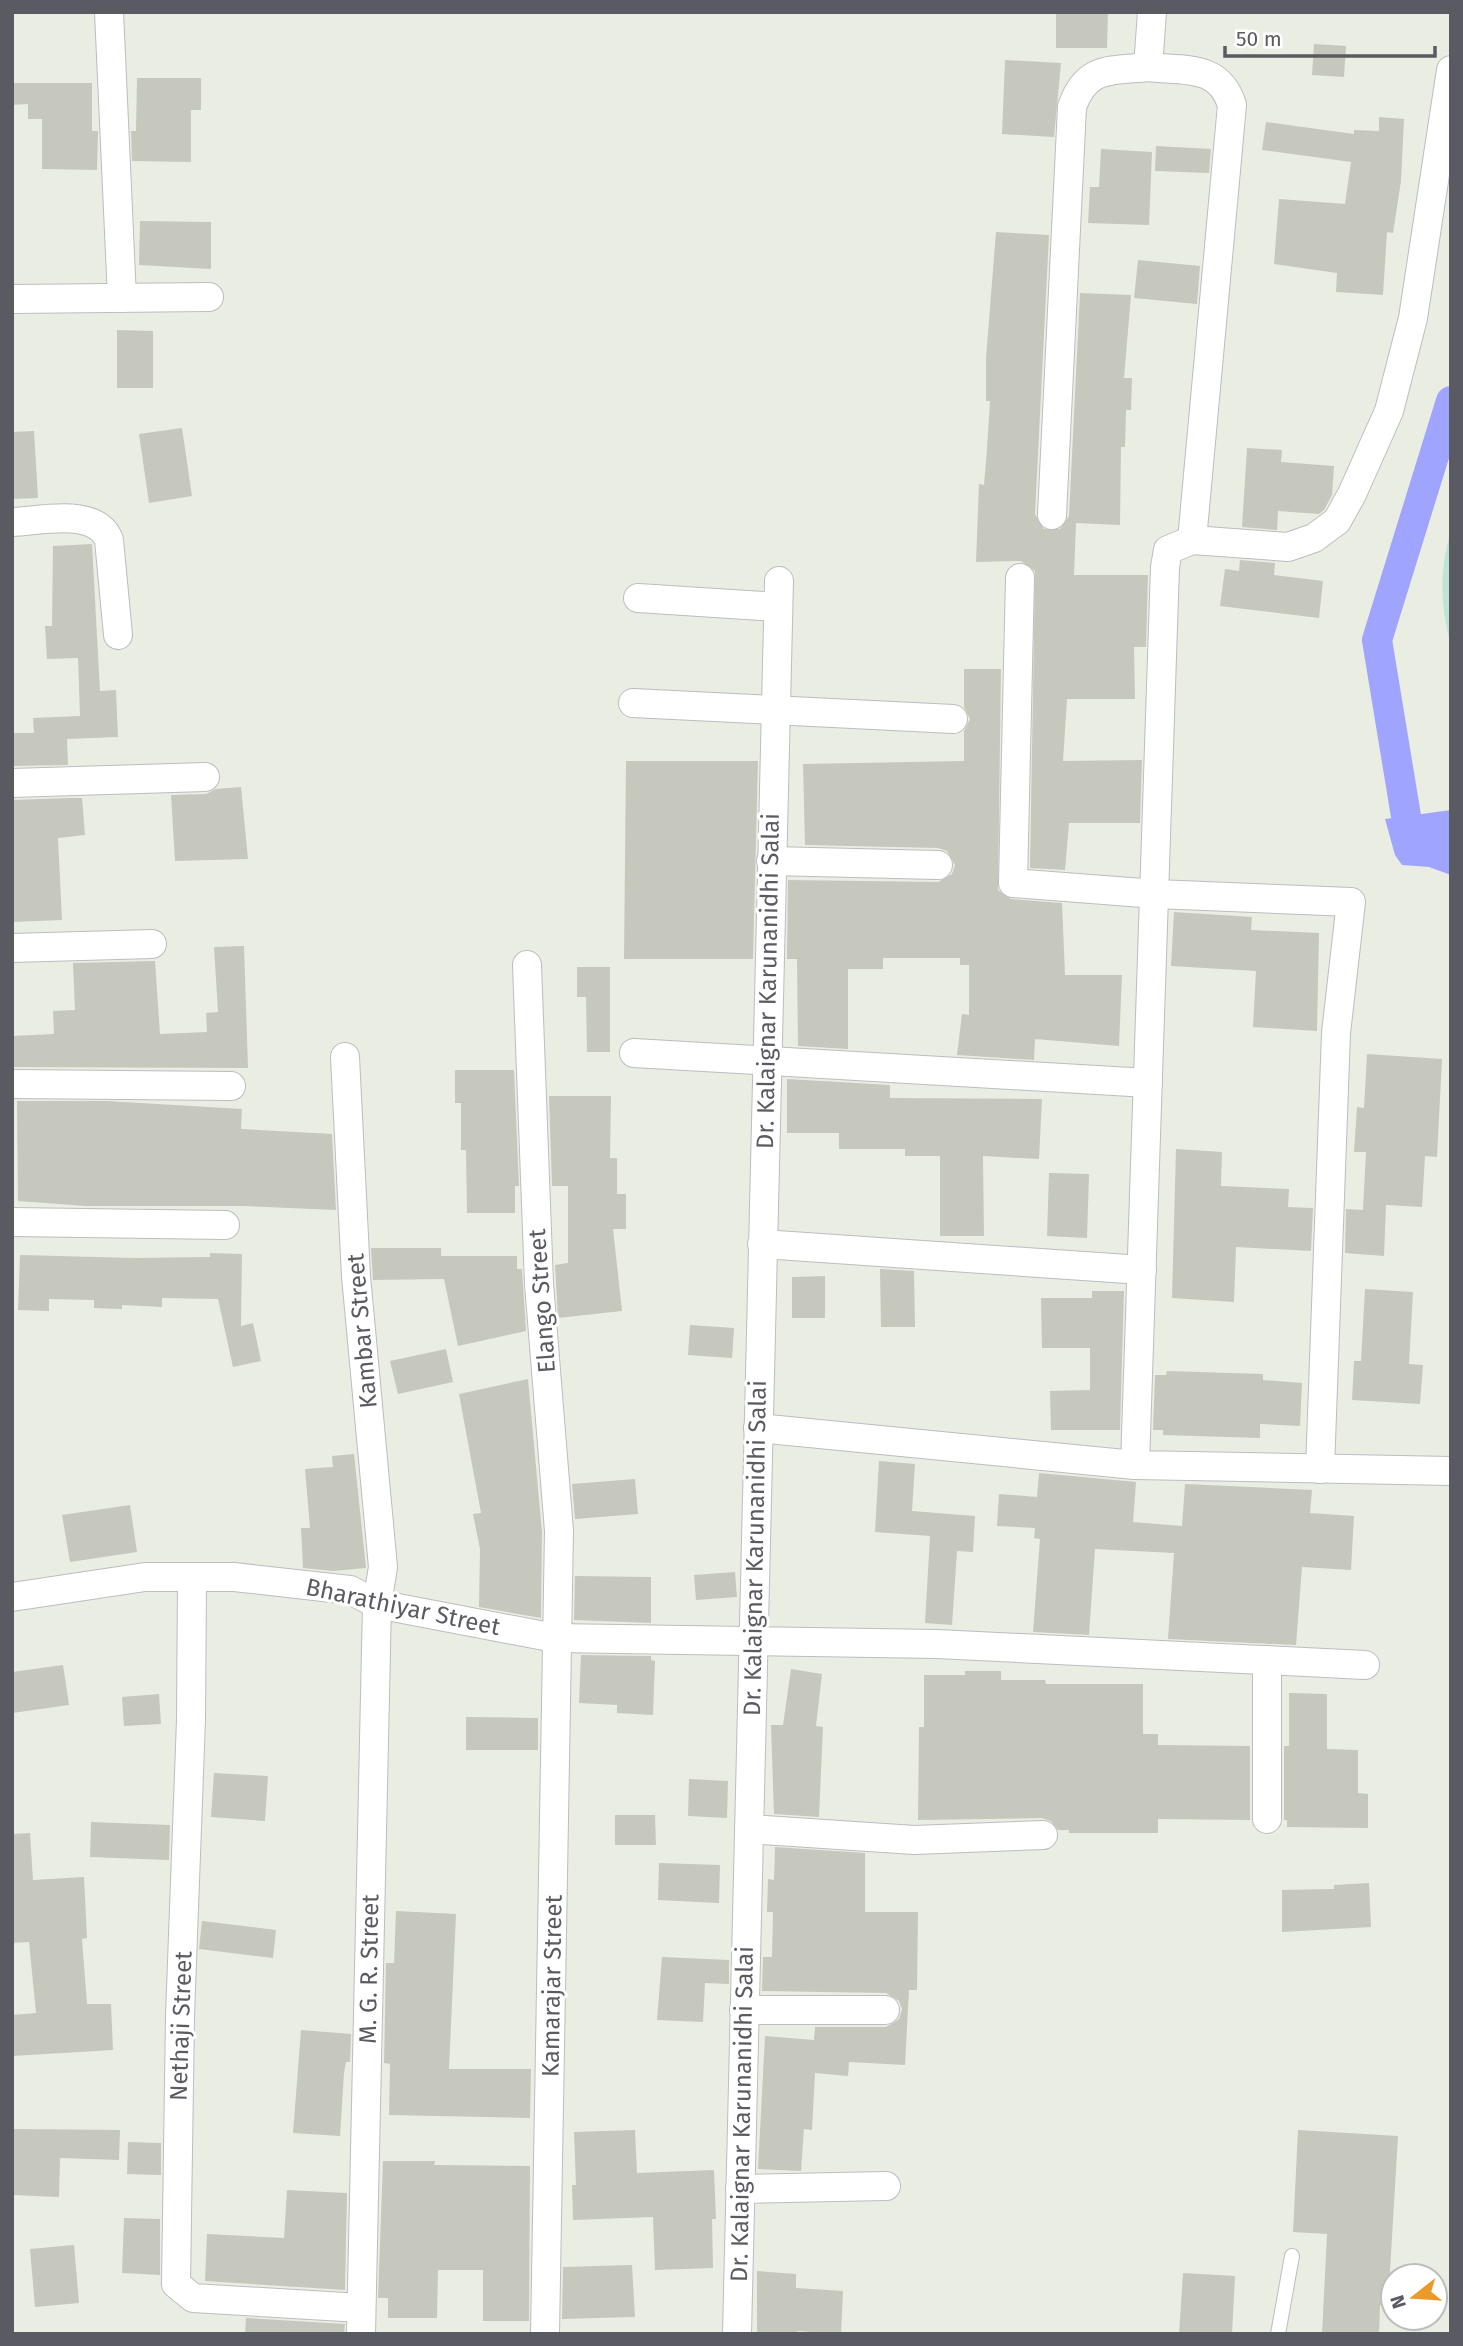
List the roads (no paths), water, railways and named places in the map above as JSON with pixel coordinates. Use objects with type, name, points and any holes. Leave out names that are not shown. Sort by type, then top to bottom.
[{"type":"street","points":[[109,12],[122,298]]},
{"type":"street","points":[[1148,67],[1152,12]]},
{"type":"street","points":[[1052,515],[1072,107],[1079,87],[1089,78],[1105,72],[1148,67],[1209,73],[1227,88],[1232,105],[1192,540]]},
{"type":"street","points":[[1135,1465],[1166,556],[1173,546],[1192,540],[1288,547],[1314,538],[1337,521],[1389,411],[1412,318],[1451,70]]},
{"type":"street","points":[[12,299],[209,297]]},
{"type":"street","points":[[12,522],[66,519],[97,522],[105,529],[109,540],[118,635]]},
{"type":"street","points":[[1020,578],[1011,880],[1016,885],[1351,902],[1336,1033],[1320,1469]]},
{"type":"street","name":"Dr. Kalaignar Karunanidhi Salai","points":[[638,598],[779,594],[737,2334]]},
{"type":"street","points":[[633,704],[953,719]]},
{"type":"street","points":[[12,783],[205,777]]},
{"type":"street","points":[[771,861],[938,865]]},
{"type":"street","points":[[12,948],[152,944]]},
{"type":"street","name":"Elango Street","points":[[527,965],[540,1284],[559,1531],[555,1638]]},
{"type":"street","points":[[634,1053],[1148,1083]]},
{"type":"street","name":"Kambar Street","points":[[345,1057],[356,1276],[383,1567],[377,1604]]},
{"type":"street","points":[[12,1084],[231,1086]]},
{"type":"street","points":[[12,1222],[225,1225]]},
{"type":"street","points":[[762,1244],[1142,1270]]},
{"type":"street","points":[[758,1429],[1135,1465],[1451,1471]]},
{"type":"street","name":"Bharathiyar Street","points":[[12,1597],[145,1577],[234,1577],[350,1590],[377,1604],[555,1638],[937,1644],[1366,1665]]},
{"type":"street","name":"Nethaji Street","points":[[192,1578],[191,1720],[180,2016],[176,2284],[193,2298],[361,2321]]},
{"type":"street","name":"M. G. R. Street","points":[[361,2321],[377,1604]]},
{"type":"street","name":"Kamarajar Street","points":[[545,2334],[555,1638]]},
{"type":"street","points":[[1267,1660],[1267,1819]]},
{"type":"street","points":[[749,1829],[914,1840],[1043,1835]]},
{"type":"street","points":[[744,2010],[885,2010]]},
{"type":"street","points":[[740,2189],[886,2186]]},
{"type":"lane","points":[[1278,2334],[1292,2256]]},
{"type":"water","points":[[1451,810],[1451,875],[1429,867],[1402,865],[1395,855],[1385,819]]},
{"type":"waterway","points":[[1406,816],[1377,640],[1451,401]]}]
